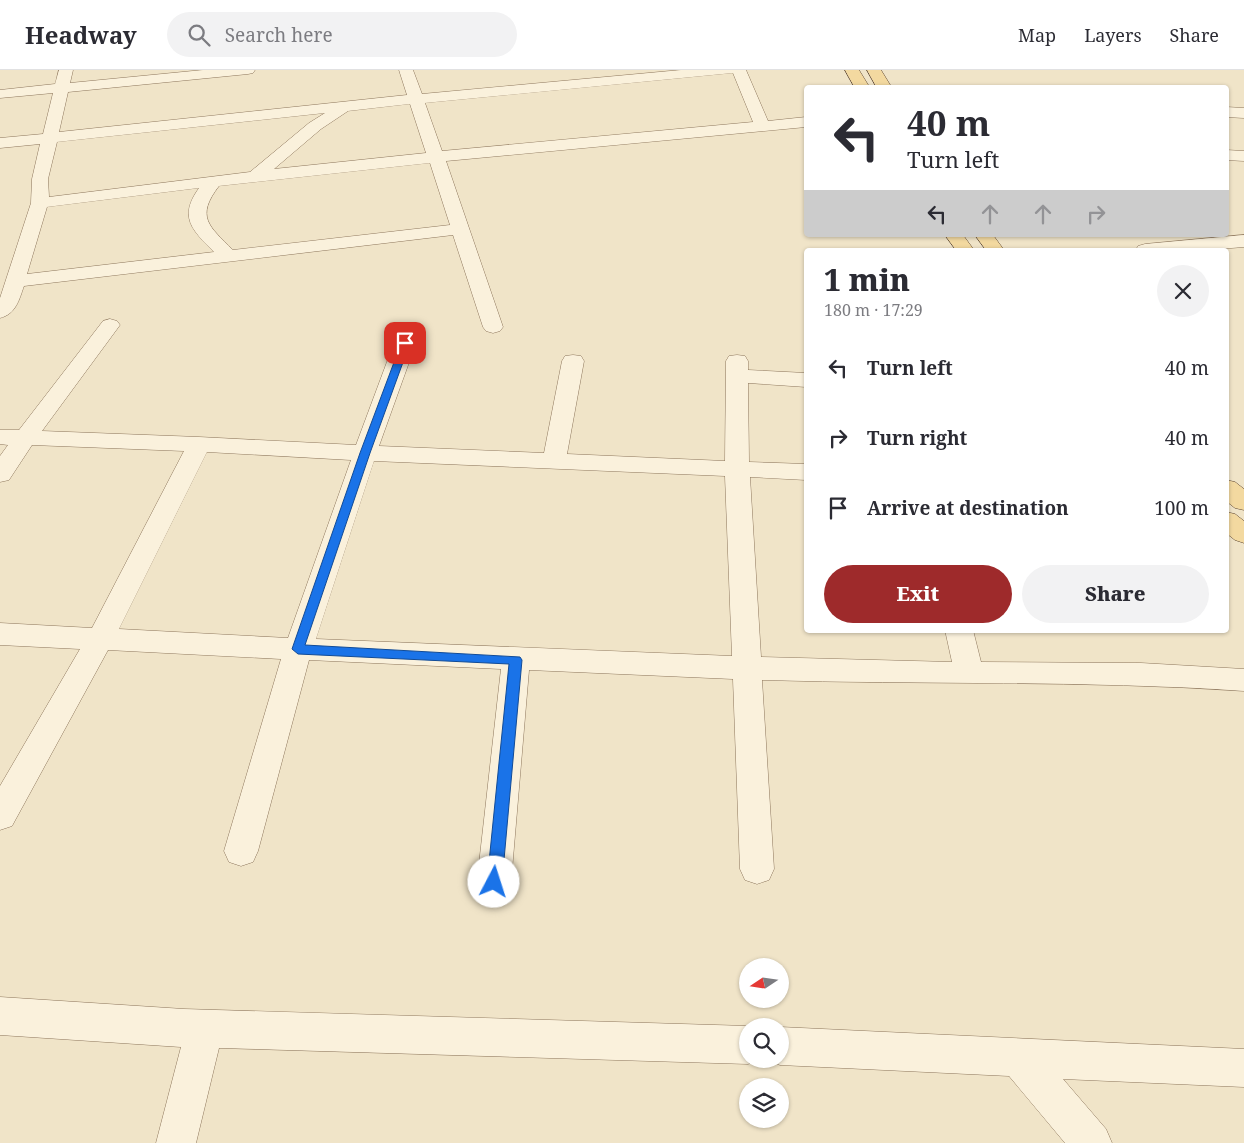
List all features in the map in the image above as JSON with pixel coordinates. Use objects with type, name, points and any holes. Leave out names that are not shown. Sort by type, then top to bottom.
[{"type":"main road","points":[[852,70],[861,85]]},
{"type":"main road","points":[[874,70],[883,85]]},
{"type":"main road","points":[[955,237],[964,248]]},
{"type":"main road","points":[[985,237],[994,248]]},
{"type":"main road","points":[[1229,490],[1244,502]]},
{"type":"main road","points":[[1229,522],[1244,534]]},
{"type":"street","points":[[0,312],[8,304],[40,202],[40,179],[62,88],[61,71],[83,70]]},
{"type":"street","points":[[0,94],[222,71],[248,70]]},
{"type":"street","points":[[406,70],[493,327]]},
{"type":"street","points":[[0,143],[346,106],[728,70]]},
{"type":"street","points":[[738,70],[762,126]]},
{"type":"street","points":[[256,176],[315,126],[346,106]]},
{"type":"street","points":[[1229,112],[1244,113]]},
{"type":"street","points":[[40,202],[436,157],[804,122]]},
{"type":"street","points":[[1229,155],[1244,156]]},
{"type":"street","points":[[214,181],[197,208],[199,220],[228,256]]},
{"type":"street","points":[[15,281],[461,229]]},
{"type":"street","points":[[1167,248],[1244,241]]},
{"type":"street","points":[[0,474],[110,325]]},
{"type":"street","points":[[241,851],[298,649],[405,343]]},
{"type":"street","points":[[554,461],[573,361]]},
{"type":"street","points":[[757,869],[737,468],[737,368],[804,380]]},
{"type":"street","points":[[0,437],[200,444],[804,472]]},
{"type":"street","points":[[0,816],[100,639],[200,444]]},
{"type":"street","points":[[960,633],[969,673]]},
{"type":"street","points":[[0,634],[516,660],[835,672],[1184,675],[1244,680]]},
{"type":"street","points":[[494,882],[516,660]]},
{"type":"street","points":[[0,1016],[204,1029],[739,1045]]},
{"type":"street","points":[[176,1143],[204,1029]]},
{"type":"street","points":[[789,1046],[1244,1068]]},
{"type":"street","points":[[1018,1057],[1092,1143]]},
{"type":"route","points":[[405,343],[298,649],[516,660],[494,882]]}]
